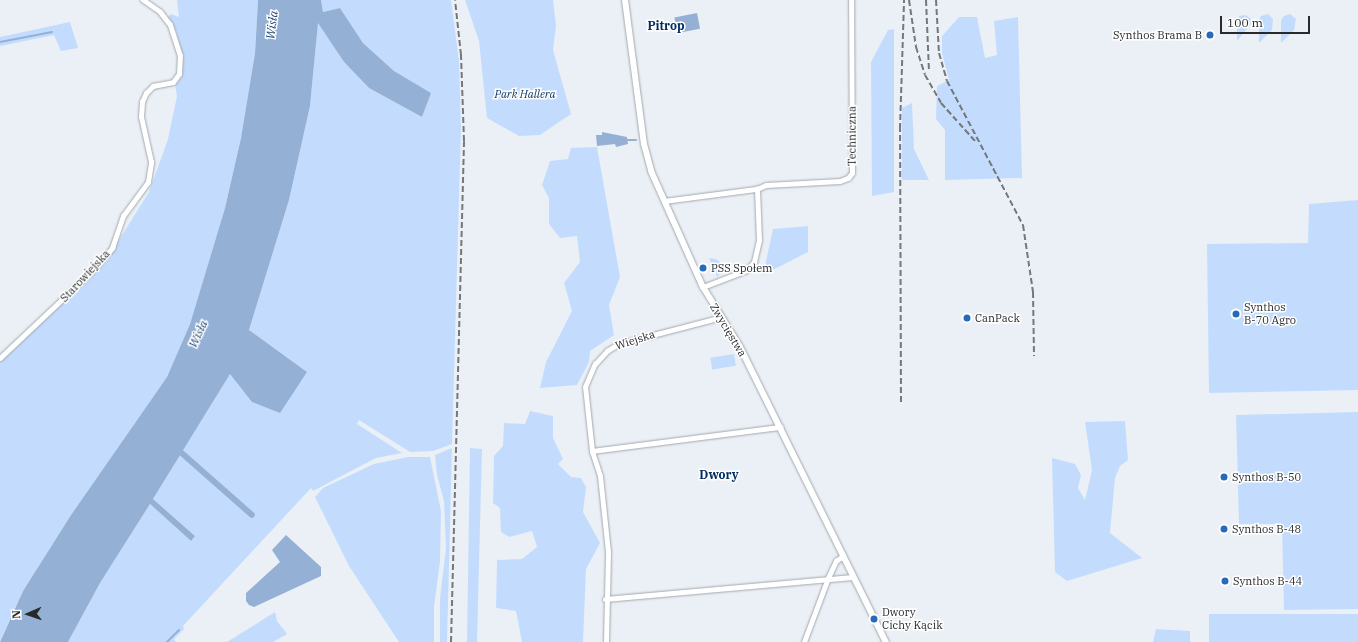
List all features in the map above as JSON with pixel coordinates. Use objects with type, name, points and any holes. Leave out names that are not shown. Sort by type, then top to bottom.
[{"type":"street","name":"Starowiejska","points":[[0,358],[98,264],[112,248],[123,216],[148,182],[151,162],[141,117],[142,102],[146,93],[153,86],[173,82],[179,74],[180,56],[177,40],[170,25],[160,12],[143,0]]},
{"type":"street","name":"Zwycięstwa","points":[[625,0],[644,144],[651,171],[703,286],[740,347],[852,577],[886,642]]},
{"type":"street","name":"Techniczna","points":[[664,201],[757,189],[766,185],[840,181],[848,178],[852,173],[851,0]]},
{"type":"street","points":[[703,286],[747,270],[754,262],[759,241],[757,189]]},
{"type":"street","name":"Wiejska","points":[[606,642],[605,599],[608,552],[600,476],[592,451],[585,387],[595,364],[607,350],[618,344],[722,317]]},
{"type":"street","points":[[592,451],[780,427]]},
{"type":"street","points":[[804,642],[828,578],[836,561],[842,556]]},
{"type":"street","points":[[605,599],[852,577]]},
{"type":"green space","points":[[177,0],[258,0],[255,53],[241,138],[225,208],[190,324],[167,377],[71,515],[23,591],[0,641],[0,361],[96,270],[114,248],[149,192],[168,139],[177,96],[175,84],[180,78],[181,53],[176,31],[167,18],[171,14],[179,17]]},
{"type":"green space","points":[[321,0],[451,0],[459,61],[461,127],[452,444],[433,451],[410,452],[359,420],[357,424],[402,453],[376,458],[313,491],[311,488],[183,626],[184,629],[174,639],[176,642],[68,642],[100,583],[150,504],[191,541],[195,536],[153,499],[230,373],[235,378],[307,372],[249,330],[289,200],[310,106],[318,22],[344,62],[369,88],[422,117],[430,93],[394,71],[363,43],[340,8],[323,12]]},
{"type":"green space","name":"Park Hallera","points":[[465,0],[553,0],[556,26],[553,50],[571,114],[540,135],[519,136],[487,118],[479,41]]},
{"type":"green space","points":[[1268,14],[1273,19],[1272,30],[1259,43],[1259,20],[1261,16]]},
{"type":"green space","points":[[1290,14],[1296,19],[1294,30],[1281,43],[1281,20],[1284,16]]},
{"type":"green space","points":[[1246,15],[1251,19],[1251,24],[1237,41],[1237,20],[1239,16]]},
{"type":"green space","points":[[959,17],[977,17],[985,58],[997,55],[994,21],[1018,17],[1022,178],[945,180],[945,130],[936,119],[937,86],[949,80],[942,53],[942,36]]},
{"type":"green space","points":[[70,22],[78,48],[61,51],[54,35],[0,46],[0,37]]},
{"type":"green space","points":[[894,29],[894,192],[872,196],[871,62],[888,30]]},
{"type":"green space","points":[[912,103],[914,149],[929,180],[902,180],[902,108]]},
{"type":"green space","points":[[597,147],[620,277],[609,305],[614,335],[590,351],[589,362],[577,385],[540,388],[546,362],[572,311],[564,283],[580,262],[577,236],[560,238],[549,224],[549,198],[542,185],[550,161],[568,159],[571,148]]},
{"type":"green space","points":[[1358,200],[1358,390],[1209,393],[1207,244],[1308,243],[1309,204]]},
{"type":"green space","points":[[808,226],[808,252],[763,275],[773,229]]},
{"type":"green space","points":[[709,258],[716,259],[721,263],[722,271],[717,277]]},
{"type":"green space","points":[[734,354],[736,366],[712,370],[710,358]]},
{"type":"green space","points":[[530,411],[553,416],[553,438],[563,459],[558,464],[571,477],[581,478],[586,487],[583,512],[600,543],[586,569],[583,642],[522,642],[516,611],[496,608],[497,560],[522,559],[537,547],[532,531],[509,537],[501,532],[500,508],[493,503],[494,456],[503,446],[504,423],[525,424]]},
{"type":"green space","points":[[1358,412],[1358,609],[1284,610],[1282,524],[1239,524],[1236,415]]},
{"type":"green space","points":[[1125,421],[1128,460],[1120,466],[1115,478],[1110,533],[1142,558],[1067,581],[1055,572],[1052,458],[1075,464],[1081,475],[1078,488],[1085,500],[1092,470],[1085,422]]},
{"type":"green space","points":[[452,448],[447,642],[440,642],[440,598],[446,548],[444,501],[437,475],[435,455]]},
{"type":"green space","points":[[470,448],[482,449],[477,642],[467,642]]},
{"type":"green space","points":[[408,457],[430,457],[441,511],[440,561],[434,607],[434,642],[399,642],[349,566],[315,497],[323,488],[374,464]]},
{"type":"green space","points":[[275,612],[277,621],[287,634],[273,642],[227,642]]},
{"type":"green space","points":[[1209,614],[1358,614],[1358,642],[1209,642]]},
{"type":"green space","points":[[1156,629],[1190,631],[1190,642],[1153,642]]},
{"type":"water","name":"Wisła","points":[[258,0],[321,0],[323,12],[340,8],[363,43],[394,71],[431,93],[422,117],[369,88],[344,62],[318,23],[310,106],[289,200],[249,330],[307,372],[280,413],[252,402],[230,374],[153,499],[195,536],[191,541],[150,504],[100,583],[68,642],[0,642],[23,591],[71,515],[167,377],[190,324],[225,208],[241,138],[255,53]]},
{"type":"water","points":[[697,13],[700,29],[677,33],[674,17]]},
{"type":"water","points":[[602,132],[627,137],[628,144],[616,147],[615,144],[597,146],[596,135],[602,135]]},
{"type":"water","points":[[286,535],[321,567],[321,576],[254,607],[249,605],[246,601],[246,593],[280,562],[272,550]]},
{"type":"waterway","points":[[0,42],[52,32]]},
{"type":"waterway","points":[[627,140],[636,140]]},
{"type":"waterway","points":[[176,448],[252,515]]},
{"type":"waterway","points":[[167,642],[179,630]]},
{"type":"railway","points":[[451,642],[464,141],[461,55],[455,0]]},
{"type":"railway","points":[[901,402],[900,129],[904,0]]},
{"type":"railway","points":[[909,0],[916,47],[925,75],[941,103],[975,141]]},
{"type":"railway","points":[[926,0],[929,72]]},
{"type":"railway","points":[[936,0],[939,53],[947,81],[1023,225],[1033,292],[1034,356]]},
{"type":"place","name":"Synthos Brama B","points":[[1210,35]]},
{"type":"place","name":"PSS Społem","points":[[703,268]]},
{"type":"place","name":"Synthos B-70 Agro","points":[[1236,314]]},
{"type":"place","name":"CanPack","points":[[967,318]]},
{"type":"place","name":"Synthos B-50","points":[[1224,477]]},
{"type":"place","name":"Synthos B-48","points":[[1224,529]]},
{"type":"place","name":"Synthos B-44","points":[[1225,581]]},
{"type":"place","name":"Dwory Cichy Kącik","points":[[874,619]]},
{"type":"district","name":"Pitrop","points":[[666,26]]},
{"type":"district","name":"Dwory","points":[[719,475]]}]
